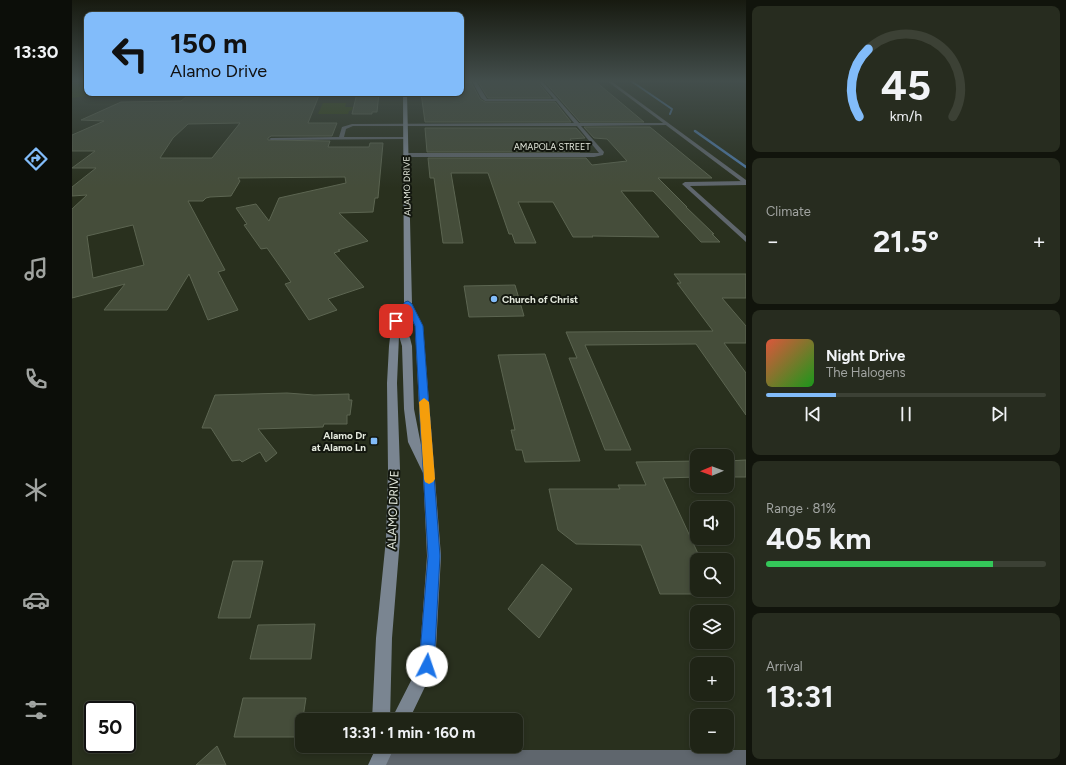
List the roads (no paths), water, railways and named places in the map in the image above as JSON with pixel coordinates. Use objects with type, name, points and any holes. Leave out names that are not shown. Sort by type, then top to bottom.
[{"type":"main road","name":"ALAMO DRIVE","points":[[404,713],[427,666],[434,556],[419,326],[408,304],[405,117]]},
{"type":"main road","name":"ALAMO DRIVE","points":[[381,713],[384,638],[393,539],[394,469],[392,381],[396,323],[408,304]]},
{"type":"main road","points":[[396,323],[405,338],[407,346],[409,409],[414,442],[429,475]]},
{"type":"street","name":"AMAPOLA STREET","points":[[406,155],[601,154],[571,117]]},
{"type":"street","points":[[657,117],[746,183]]},
{"type":"street","points":[[341,139],[344,128],[352,125],[667,124]]},
{"type":"street","points":[[271,139],[406,138]]},
{"type":"street","points":[[746,183],[684,184],[746,240]]},
{"type":"street","points":[[381,754],[746,759]]},
{"type":"waterway","points":[[695,131],[746,167]]},
{"type":"place","name":"Church of Christ","points":[[494,299]]},
{"type":"place","name":"Alamo Dr at Alamo Ln","points":[[374,441]]}]
